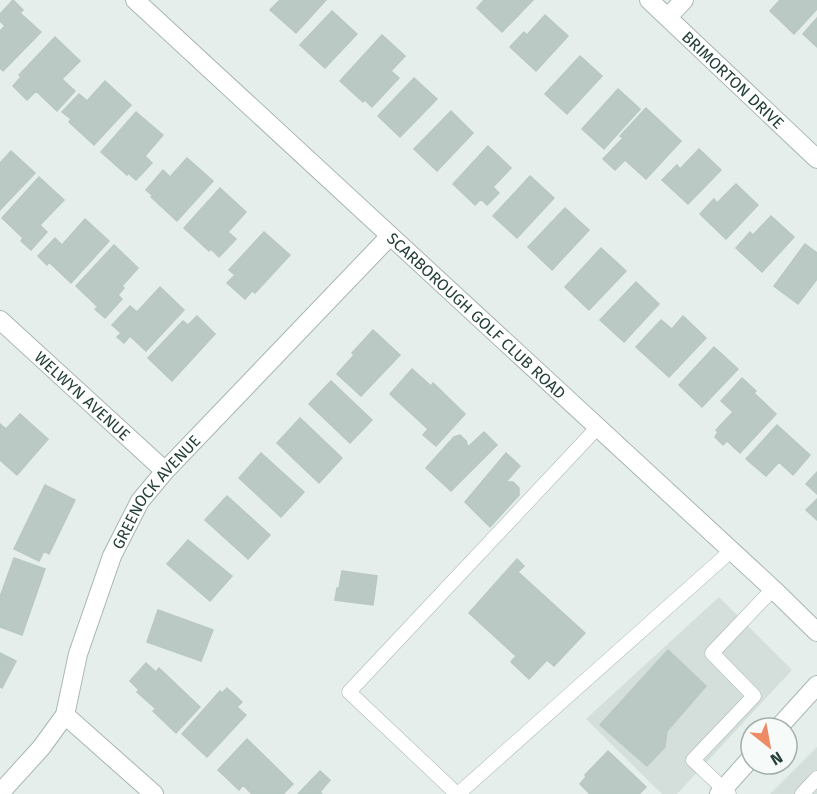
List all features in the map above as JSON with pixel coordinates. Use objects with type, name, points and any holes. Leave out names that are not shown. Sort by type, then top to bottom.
[{"type":"street","name":"SCARBOROUGH GOLF CLUB ROAD","points":[[135,0],[732,550],[817,632]]},
{"type":"street","name":"BRIMORTON DRIVE","points":[[649,0],[817,159]]},
{"type":"street","points":[[668,17],[684,0]]},
{"type":"street","name":"GREENOCK AVENUE","points":[[0,793],[41,748],[65,715],[78,654],[112,556],[140,501],[165,471],[390,236]]},
{"type":"street","name":"WELWYN AVENUE","points":[[3,330],[165,471]]},
{"type":"street","points":[[789,716],[817,685]]},
{"type":"street","points":[[65,715],[154,794]]},
{"type":"street","points":[[724,792],[739,773]]},
{"type":"lane","points":[[597,428],[349,692],[458,794],[732,550]]},
{"type":"lane","points":[[724,792],[693,760],[754,696],[712,653],[773,589]]},
{"type":"lane","points":[[802,794],[817,778]]},
{"type":"shaded area","points":[[719,597],[792,670],[749,716],[739,716],[739,727],[677,794],[662,794],[586,719]]},
{"type":"shaded area","points":[[817,747],[817,794],[770,794],[788,776],[799,776],[799,765]]},
{"type":"building","points":[[13,0],[23,10],[20,13],[41,32],[3,71],[0,68],[0,31],[5,26],[0,21],[0,14]]},
{"type":"building","points":[[280,0],[326,0],[296,33],[270,10]]},
{"type":"building","points":[[484,0],[533,0],[502,32],[477,8]]},
{"type":"building","points":[[780,0],[817,0],[817,9],[794,34],[770,11]]},
{"type":"building","points":[[332,11],[357,34],[325,68],[300,45]]},
{"type":"building","points":[[545,15],[568,36],[536,71],[510,47],[524,32],[527,35]]},
{"type":"building","points":[[817,18],[817,47],[803,34]]},
{"type":"building","points":[[382,35],[405,56],[391,71],[399,78],[372,107],[340,81]]},
{"type":"building","points":[[55,37],[80,61],[62,79],[75,91],[57,111],[36,91],[27,100],[13,86],[21,77],[19,75]]},
{"type":"building","points":[[580,56],[602,76],[567,114],[545,94]]},
{"type":"building","points":[[414,78],[437,99],[400,137],[378,116]]},
{"type":"building","points":[[105,81],[131,105],[94,145],[69,122],[71,119],[62,112],[79,94],[87,101]]},
{"type":"building","points":[[618,89],[640,109],[604,149],[582,129]]},
{"type":"building","points":[[646,108],[681,141],[646,179],[625,160],[615,170],[603,159],[623,138],[620,136]]},
{"type":"building","points":[[451,111],[473,133],[437,171],[414,149]]},
{"type":"building","points":[[136,112],[163,135],[145,156],[152,163],[136,180],[101,152]]},
{"type":"building","points":[[488,146],[511,168],[493,187],[499,193],[487,205],[481,199],[475,205],[453,184]]},
{"type":"building","points":[[699,149],[721,170],[688,204],[662,180],[677,165],[680,169]]},
{"type":"building","points":[[11,151],[35,173],[0,210],[0,163]]},
{"type":"building","points":[[187,158],[213,181],[177,221],[146,190],[163,170],[170,177]]},
{"type":"building","points":[[530,176],[554,198],[517,238],[493,216]]},
{"type":"building","points":[[39,177],[64,200],[40,225],[47,232],[31,250],[21,241],[23,238],[2,218]]},
{"type":"building","points":[[736,184],[758,205],[726,239],[700,214],[714,199],[717,203]]},
{"type":"building","points":[[220,188],[246,212],[228,232],[236,239],[219,257],[184,228]]},
{"type":"building","points":[[565,208],[589,230],[552,270],[528,247]]},
{"type":"building","points":[[771,216],[794,237],[762,272],[736,248],[750,232],[753,235]]},
{"type":"building","points":[[85,219],[109,241],[71,283],[49,262],[47,265],[38,256],[55,238],[62,245]]},
{"type":"building","points":[[264,232],[290,255],[255,293],[252,291],[245,299],[227,283],[235,275],[229,270]]},
{"type":"building","points":[[805,244],[817,253],[817,279],[798,304],[774,286]]},
{"type":"building","points":[[114,245],[138,268],[122,286],[124,288],[118,295],[122,299],[105,318],[95,309],[98,307],[76,286]]},
{"type":"building","points":[[601,248],[626,271],[589,310],[565,287]]},
{"type":"building","points":[[636,282],[659,304],[624,342],[600,320]]},
{"type":"building","points":[[160,287],[184,310],[146,351],[130,336],[124,343],[117,337],[121,333],[112,325],[130,306],[137,312]]},
{"type":"building","points":[[197,316],[215,334],[172,381],[148,358],[183,321],[188,325]]},
{"type":"building","points":[[683,316],[706,338],[669,377],[636,347],[661,320],[672,329]]},
{"type":"building","points":[[373,330],[400,355],[361,396],[337,374]]},
{"type":"building","points":[[714,347],[738,369],[702,407],[679,385]]},
{"type":"building","points":[[412,369],[431,386],[433,383],[465,414],[436,446],[423,435],[428,429],[390,394]]},
{"type":"building","points":[[742,378],[776,414],[740,453],[727,441],[723,445],[715,437],[718,432],[716,430],[733,412],[721,401]]},
{"type":"building","points":[[331,381],[372,420],[350,443],[309,404]]},
{"type":"building","points":[[20,414],[48,439],[17,475],[0,460],[0,424],[6,429]]},
{"type":"building","points":[[300,418],[342,458],[319,483],[277,443]]},
{"type":"building","points":[[777,425],[810,455],[793,475],[779,462],[766,476],[746,459]]},
{"type":"building","points":[[484,432],[497,445],[451,491],[426,468],[454,437],[460,435],[468,447]]},
{"type":"building","points":[[261,453],[304,492],[281,517],[239,478]]},
{"type":"building","points":[[506,453],[520,466],[506,482],[513,482],[519,488],[519,495],[490,527],[465,502]]},
{"type":"building","points":[[817,472],[817,494],[806,484]]},
{"type":"building","points":[[45,485],[75,500],[49,554],[44,551],[39,561],[14,549]]},
{"type":"building","points":[[227,496],[270,535],[248,559],[205,520]]},
{"type":"building","points":[[817,499],[817,520],[806,510]]},
{"type":"building","points":[[188,540],[232,576],[210,601],[167,564]]},
{"type":"building","points":[[14,558],[45,569],[22,635],[0,627],[0,597]]},
{"type":"building","points":[[517,559],[524,566],[518,572],[585,633],[554,666],[547,660],[529,679],[511,662],[516,656],[469,613]]},
{"type":"building","points":[[342,571],[377,576],[373,605],[335,600]]},
{"type":"building","points":[[158,610],[213,630],[201,661],[147,642]]},
{"type":"building","points":[[668,650],[706,686],[667,731],[665,747],[647,766],[600,725]]},
{"type":"building","points":[[0,653],[16,661],[2,688],[0,687]]},
{"type":"building","points":[[146,663],[156,672],[159,668],[200,707],[176,733],[153,711],[156,709],[137,692],[139,690],[130,681]]},
{"type":"building","points":[[227,688],[242,702],[237,707],[246,715],[207,757],[182,734],[220,691],[222,693]]},
{"type":"building","points":[[247,739],[293,784],[283,794],[252,794],[243,785],[239,790],[218,770]]},
{"type":"building","points":[[608,751],[646,787],[639,794],[590,794],[580,784],[586,777],[585,775]]},
{"type":"building","points":[[320,771],[330,780],[320,792],[322,794],[298,794]]}]
